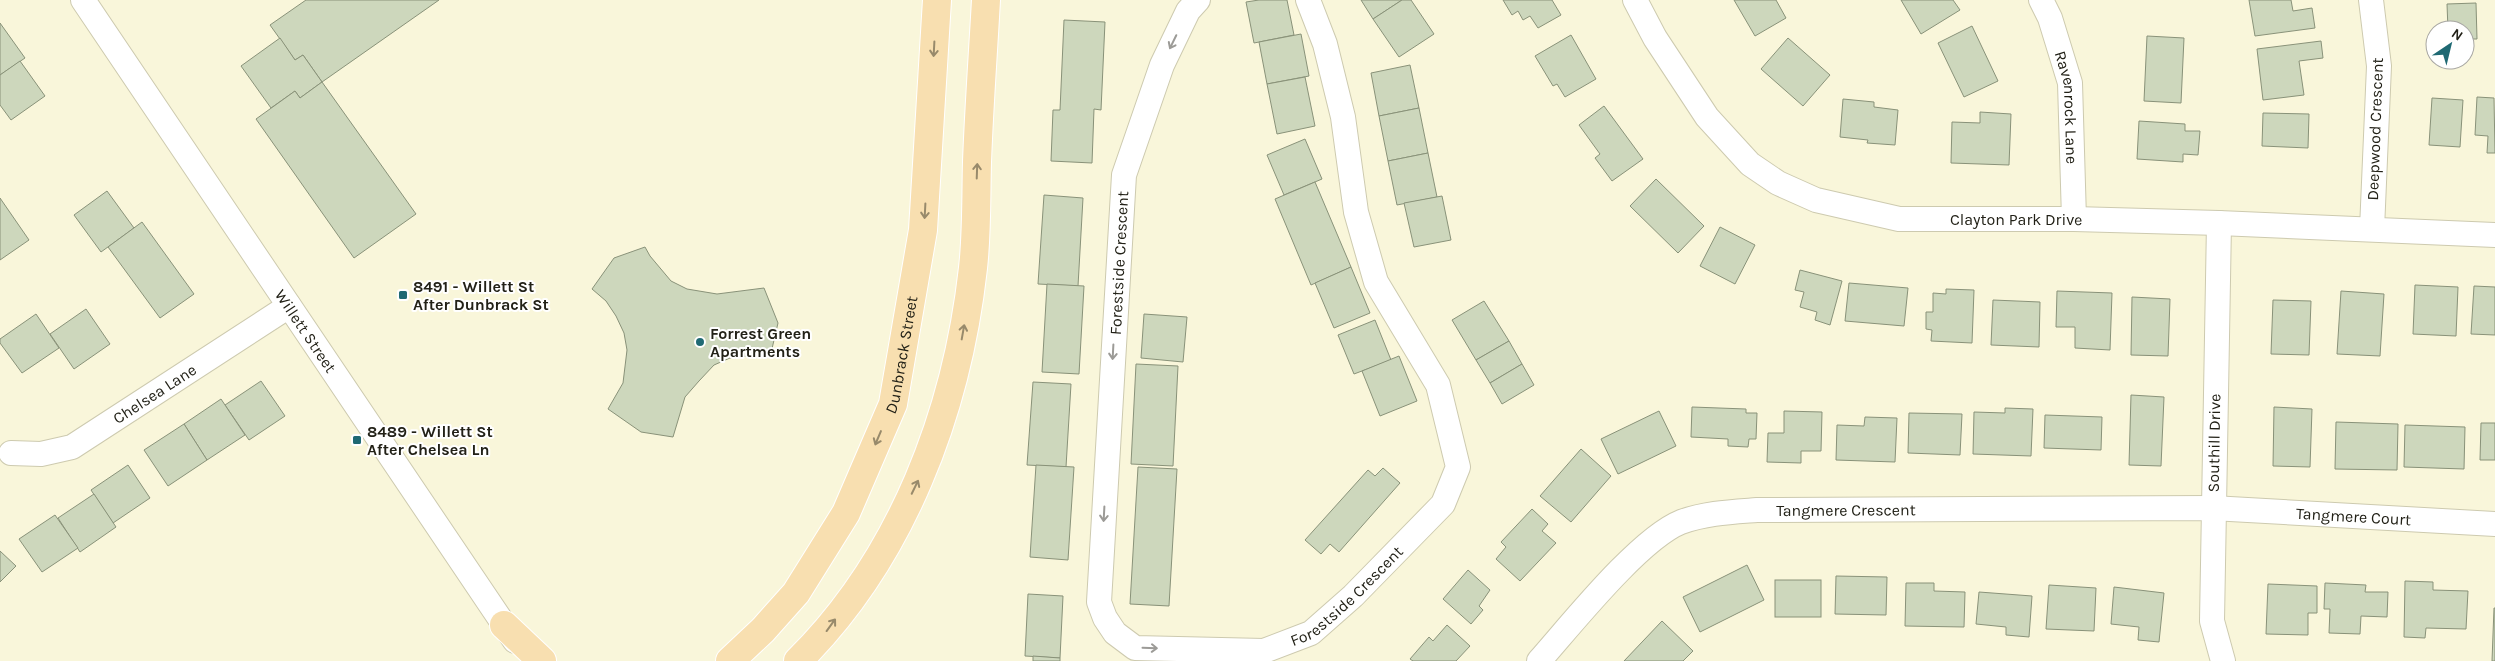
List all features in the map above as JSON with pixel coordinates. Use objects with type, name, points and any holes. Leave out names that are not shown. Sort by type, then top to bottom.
[{"type":"main road","name":"Dunbrack Street","points":[[730,661],[796,593],[846,513],[893,404],[924,230],[938,0]]},
{"type":"main road","points":[[798,661],[822,637],[861,584],[897,526],[926,466],[947,402],[963,335],[973,267],[986,0]]},
{"type":"main road","points":[[504,625],[542,661]]},
{"type":"main road","points":[[710,661],[762,630]]},
{"type":"street","name":"Willett Street","points":[[83,0],[529,661]]},
{"type":"street","name":"Forestside Crescent","points":[[1198,0],[1188,11],[1162,65],[1124,175],[1099,602],[1105,618],[1114,633],[1135,648],[1264,651],[1311,633],[1353,596],[1443,504],[1458,467],[1438,385],[1376,282],[1356,212],[1343,117],[1327,53],[1308,0]]},
{"type":"street","name":"Clayton Park Drive","points":[[1634,0],[1707,117],[1750,164],[1778,182],[1816,200],[1899,219],[2074,219],[2495,235]]},
{"type":"street","name":"Ravenrock Lane","points":[[2041,0],[2050,18],[2070,83],[2074,219]]},
{"type":"street","name":"Deepwood Crescent","points":[[2371,0],[2380,66],[2372,229]]},
{"type":"street","name":"Southill Drive","points":[[2218,223],[2212,508],[2212,621],[2224,661]]},
{"type":"street","name":"Chelsea Lane","points":[[11,453],[41,454],[72,447],[289,306]]},
{"type":"street","name":"Tangmere Court","points":[[2212,508],[2495,524]]},
{"type":"street","name":"Tangmere Crescent","points":[[1539,661],[1650,542],[1680,523],[1720,512],[1757,510],[2212,508]]},
{"type":"building","points":[[306,0],[439,0],[322,82],[303,55],[295,60],[270,25]]},
{"type":"building","points":[[1287,0],[1294,35],[1254,43],[1246,2]]},
{"type":"building","points":[[1361,0],[1402,0],[1373,19]]},
{"type":"building","points":[[1402,0],[1411,0],[1434,34],[1399,57],[1373,19]]},
{"type":"building","points":[[1503,0],[1552,0],[1561,15],[1538,28],[1530,16],[1523,20],[1518,11],[1512,15]]},
{"type":"building","points":[[1734,0],[1776,0],[1786,18],[1755,36]]},
{"type":"building","points":[[1901,0],[1953,0],[1960,10],[1921,34]]},
{"type":"building","points":[[2249,0],[2291,0],[2293,11],[2312,8],[2315,28],[2255,36]]},
{"type":"building","points":[[2476,3],[2477,39],[2475,39],[2475,20],[2448,20],[2447,4]]},
{"type":"building","points":[[1064,20],[1105,22],[1101,110],[1094,109],[1092,163],[1051,161],[1053,110],[1060,110]]},
{"type":"building","points":[[0,23],[25,58],[0,75]]},
{"type":"building","points":[[1972,26],[1998,81],[1964,97],[1938,43]]},
{"type":"building","points":[[1301,34],[1309,76],[1267,84],[1259,42]]},
{"type":"building","points":[[1571,35],[1596,79],[1565,97],[1557,84],[1553,86],[1535,56]]},
{"type":"building","points":[[2147,36],[2184,38],[2181,103],[2144,101]]},
{"type":"building","points":[[280,38],[295,60],[303,55],[322,82],[300,98],[295,91],[271,108],[241,66]]},
{"type":"building","points":[[1788,38],[1830,75],[1803,106],[1761,69]]},
{"type":"building","points":[[2321,41],[2323,58],[2299,61],[2304,95],[2263,100],[2257,49]]},
{"type":"building","points":[[20,61],[45,96],[11,120],[0,105],[0,75]]},
{"type":"building","points":[[1410,65],[1419,108],[1379,116],[1371,73]]},
{"type":"building","points":[[1305,77],[1315,126],[1277,134],[1267,84]]},
{"type":"building","points":[[322,82],[416,214],[354,258],[256,119],[295,91],[300,98]]},
{"type":"building","points":[[2477,97],[2494,98],[2495,153],[2487,153],[2488,136],[2475,135]]},
{"type":"building","points":[[2432,98],[2463,100],[2460,147],[2429,145]]},
{"type":"building","points":[[1843,99],[1874,102],[1874,107],[1898,110],[1895,145],[1867,143],[1868,140],[1840,137]]},
{"type":"building","points":[[1604,106],[1643,159],[1612,181],[1595,158],[1600,154],[1579,125]]},
{"type":"building","points":[[1419,108],[1428,153],[1388,161],[1379,116]]},
{"type":"building","points":[[1980,112],[2011,114],[2009,165],[1951,163],[1952,122],[1980,123]]},
{"type":"building","points":[[2263,113],[2309,114],[2308,148],[2262,146]]},
{"type":"building","points":[[2139,121],[2185,124],[2185,131],[2200,131],[2198,155],[2183,154],[2183,162],[2137,159]]},
{"type":"building","points":[[1305,139],[1322,179],[1284,195],[1267,155]]},
{"type":"building","points":[[1428,153],[1437,197],[1397,205],[1388,161]]},
{"type":"building","points":[[1656,179],[1704,226],[1678,253],[1630,206]]},
{"type":"building","points":[[1315,182],[1351,267],[1311,285],[1275,199]]},
{"type":"building","points":[[107,191],[134,228],[101,252],[74,215]]},
{"type":"building","points":[[1044,195],[1083,198],[1078,286],[1038,284]]},
{"type":"building","points":[[1442,196],[1451,240],[1414,247],[1404,203]]},
{"type":"building","points":[[0,198],[29,240],[0,260]]},
{"type":"building","points":[[142,222],[194,294],[160,318],[108,247]]},
{"type":"building","points":[[1720,227],[1755,245],[1735,284],[1700,266]]},
{"type":"building","name":"Forrest Green Apartments","points":[[645,247],[671,281],[687,289],[717,294],[764,288],[778,323],[771,353],[730,358],[714,365],[699,381],[685,397],[673,437],[641,432],[608,409],[623,383],[627,350],[624,333],[616,316],[606,301],[592,289],[614,258]]},
{"type":"building","points":[[1351,267],[1370,313],[1334,328],[1315,283]]},
{"type":"building","points":[[1800,270],[1842,281],[1830,325],[1815,320],[1817,312],[1800,307],[1804,292],[1795,290]]},
{"type":"building","points":[[1849,283],[1908,288],[1904,326],[1845,321]]},
{"type":"building","points":[[1047,284],[1084,286],[1079,374],[1042,372]]},
{"type":"building","points":[[2415,285],[2458,287],[2456,336],[2413,334]]},
{"type":"building","points":[[2474,286],[2495,287],[2495,335],[2471,334]]},
{"type":"building","points":[[1946,289],[1974,290],[1972,343],[1931,341],[1932,330],[1926,329],[1926,312],[1933,312],[1933,293],[1946,294]]},
{"type":"building","points":[[2057,291],[2112,293],[2110,350],[2075,348],[2075,327],[2056,327]]},
{"type":"building","points":[[2341,291],[2384,294],[2380,356],[2337,354]]},
{"type":"building","points":[[2132,297],[2170,299],[2168,356],[2131,355]]},
{"type":"building","points":[[1993,300],[2040,302],[2039,347],[1991,345]]},
{"type":"building","points":[[2273,300],[2311,301],[2309,355],[2271,354]]},
{"type":"building","points":[[1484,301],[1509,341],[1476,360],[1452,320]]},
{"type":"building","points":[[86,309],[110,344],[74,369],[50,334]]},
{"type":"building","points":[[36,314],[59,348],[22,373],[0,343],[0,339]]},
{"type":"building","points":[[1144,314],[1187,317],[1183,362],[1141,358]]},
{"type":"building","points":[[1375,320],[1391,360],[1354,374],[1338,335]]},
{"type":"building","points":[[1509,341],[1522,364],[1490,383],[1476,360]]},
{"type":"building","points":[[1399,356],[1417,401],[1380,416],[1362,371]]},
{"type":"building","points":[[1136,364],[1178,366],[1173,466],[1131,464]]},
{"type":"building","points":[[1522,364],[1534,385],[1502,404],[1490,383]]},
{"type":"building","points":[[261,381],[285,416],[249,440],[225,405]]},
{"type":"building","points":[[1033,382],[1071,384],[1066,467],[1027,465]]},
{"type":"building","points":[[2131,395],[2164,397],[2161,466],[2129,465]]},
{"type":"building","points":[[221,399],[245,435],[207,460],[184,424]]},
{"type":"building","points":[[1692,407],[1746,409],[1746,413],[1757,413],[1756,439],[1749,439],[1748,447],[1728,446],[1728,439],[1691,437]]},
{"type":"building","points":[[2274,407],[2312,409],[2310,467],[2273,466]]},
{"type":"building","points":[[2005,408],[2033,409],[2031,456],[1973,454],[1974,412],[2005,413]]},
{"type":"building","points":[[1659,411],[1676,446],[1618,474],[1601,439]]},
{"type":"building","points":[[1784,411],[1822,412],[1821,451],[1801,451],[1801,463],[1767,462],[1768,433],[1784,433]]},
{"type":"building","points":[[1909,413],[1962,414],[1960,455],[1908,453]]},
{"type":"building","points":[[2045,415],[2102,417],[2101,450],[2044,448]]},
{"type":"building","points":[[1865,417],[1897,418],[1895,462],[1836,460],[1837,425],[1864,426]]},
{"type":"building","points":[[2336,422],[2398,424],[2397,470],[2335,469]]},
{"type":"building","points":[[2481,423],[2495,423],[2495,460],[2480,460]]},
{"type":"building","points":[[184,424],[207,460],[168,486],[144,450]]},
{"type":"building","points":[[2405,425],[2465,427],[2464,469],[2404,467]]},
{"type":"building","points":[[1581,449],[1611,476],[1571,522],[1540,496]]},
{"type":"building","points":[[128,465],[150,498],[113,523],[91,490]]},
{"type":"building","points":[[1036,465],[1074,467],[1068,560],[1030,557]]},
{"type":"building","points":[[1138,467],[1177,469],[1169,606],[1130,604]]},
{"type":"building","points":[[1383,468],[1400,483],[1339,552],[1330,544],[1321,554],[1305,540],[1368,470],[1375,476]]},
{"type":"building","points":[[94,494],[116,527],[80,552],[58,518]]},
{"type":"building","points":[[1532,509],[1548,524],[1542,531],[1556,543],[1520,581],[1496,559],[1506,547],[1501,542]]},
{"type":"building","points":[[55,515],[78,548],[42,572],[19,539]]},
{"type":"building","points":[[0,551],[16,566],[0,582]]},
{"type":"building","points":[[1747,565],[1764,600],[1700,632],[1683,597]]},
{"type":"building","points":[[1468,570],[1490,590],[1479,606],[1483,610],[1471,624],[1443,599]]},
{"type":"building","points":[[1836,576],[1887,577],[1886,615],[1835,614]]},
{"type":"building","points":[[1775,580],[1821,580],[1821,617],[1775,617]]},
{"type":"building","points":[[2405,581],[2433,582],[2433,590],[2468,591],[2466,629],[2426,628],[2425,638],[2404,637]]},
{"type":"building","points":[[1906,583],[1934,583],[1934,591],[1965,592],[1964,627],[1905,626]]},
{"type":"building","points":[[2325,583],[2366,585],[2365,592],[2388,592],[2387,617],[2361,616],[2360,634],[2329,633],[2330,609],[2324,609]]},
{"type":"building","points":[[2268,584],[2317,586],[2317,613],[2308,613],[2308,635],[2266,634]]},
{"type":"building","points":[[2049,585],[2096,588],[2094,631],[2046,629]]},
{"type":"building","points":[[2114,587],[2164,593],[2159,642],[2138,640],[2139,627],[2111,624]]},
{"type":"building","points":[[1979,592],[2032,596],[2029,637],[2006,635],[2006,627],[1976,624]]},
{"type":"building","points":[[1028,594],[1063,596],[1060,658],[1025,656]]},
{"type":"building","points":[[2494,608],[2495,661],[2492,661]]},
{"type":"building","points":[[1662,621],[1693,651],[1683,661],[1624,661]]},
{"type":"building","points":[[1447,625],[1470,646],[1456,661],[1413,661],[1410,659],[1429,637],[1433,641]]},
{"type":"building","points":[[1033,656],[1060,658],[1060,661],[1033,661]]},
{"type":"place","name":"8491 - Willett St After Dunbrack St","points":[[403,295]]},
{"type":"place","name":"Forrest Green Apartments","points":[[700,342]]},
{"type":"place","name":"8489 - Willett St After Chelsea Ln","points":[[357,440]]}]
